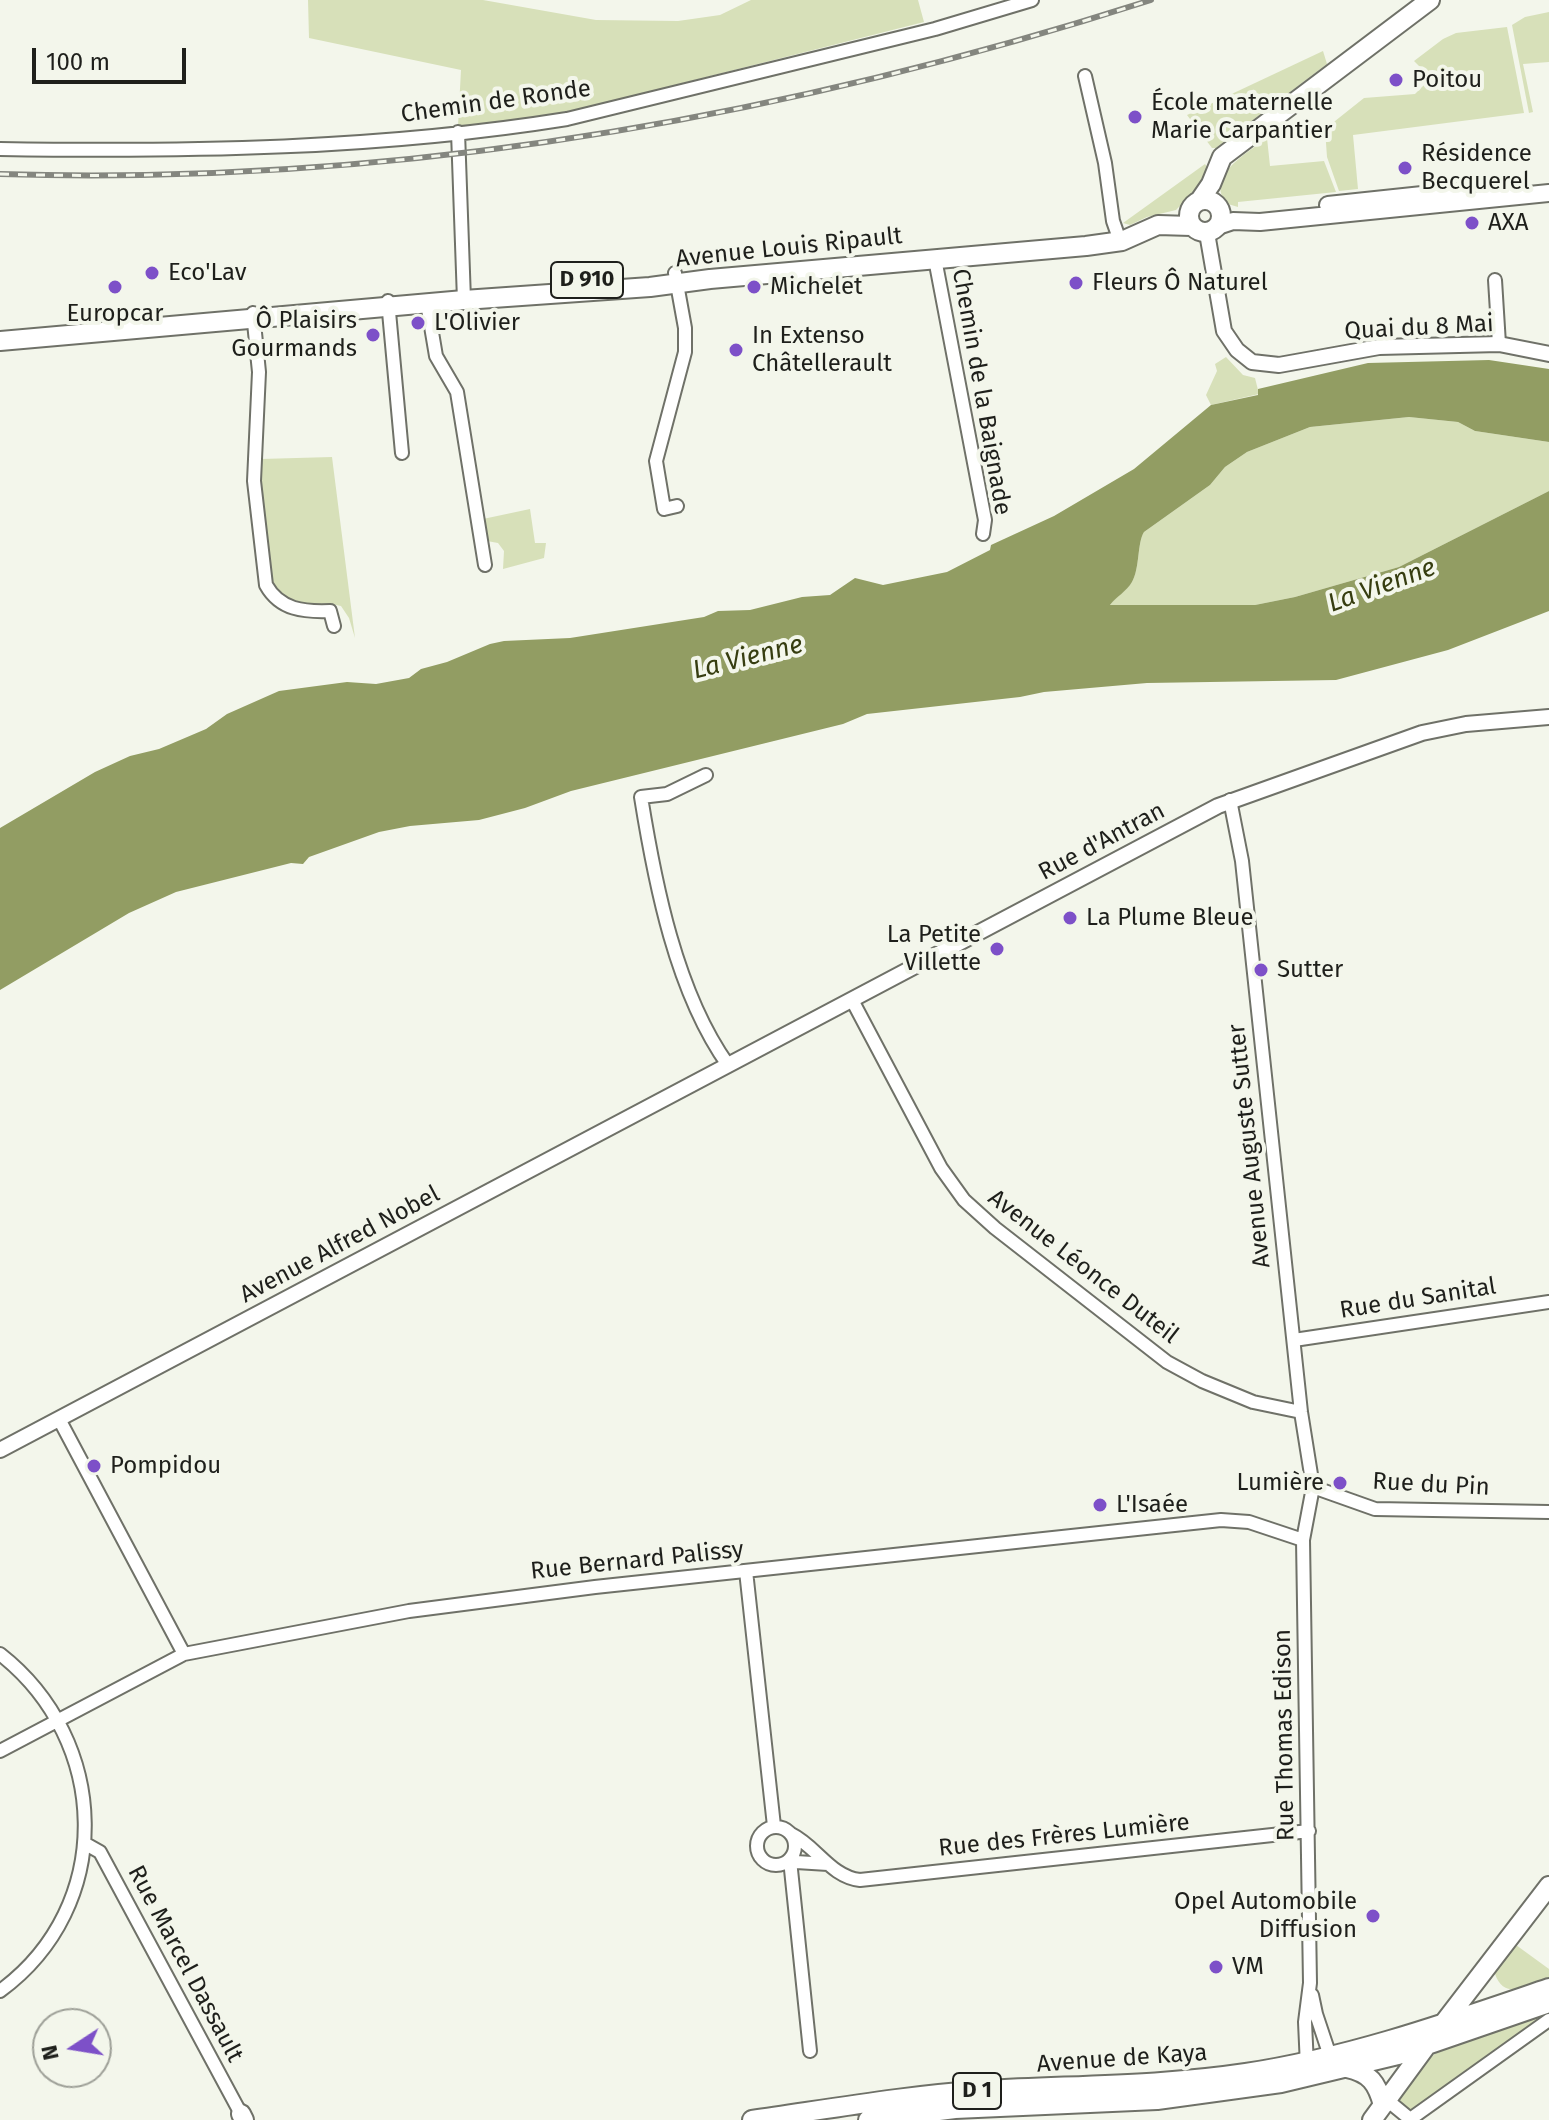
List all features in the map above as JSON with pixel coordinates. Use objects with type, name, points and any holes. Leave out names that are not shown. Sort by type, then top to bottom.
[{"type":"main road","points":[[1205,216],[1213,177],[1222,157],[1430,0]]},
{"type":"main road","name":"D 910","points":[[1205,216],[1549,183]]},
{"type":"main road","name":"D 910","points":[[1205,216],[1260,222],[1549,193]]},
{"type":"main road","name":"Avenue Louis Ripault","points":[[676,278],[935,259],[1118,238],[1158,225],[1205,216]]},
{"type":"main road","name":"Avenue Louis Ripault","points":[[0,332],[464,295],[650,287],[676,278],[1118,238]]},
{"type":"main road","name":"Avenue Louis Ripault","points":[[388,302],[427,303],[464,295]]},
{"type":"main road","name":"Avenue Louis Ripault","points":[[0,341],[253,314]]},
{"type":"main road","points":[[1381,2108],[1549,1886]]},
{"type":"main road","points":[[1486,1969],[1492,1986],[1511,2001]]},
{"type":"main road","name":"D 1","points":[[1442,2025],[1549,1988]]},
{"type":"main road","name":"D 1","points":[[1426,2046],[1549,2003]]},
{"type":"main road","name":"Avenue de Kaya","points":[[868,2120],[966,2108],[1183,2097],[1319,2067],[1442,2025]]},
{"type":"main road","name":"Avenue de Kaya","points":[[752,2120],[986,2090],[1171,2082],[1319,2067],[1347,2068],[1426,2046]]},
{"type":"main road","points":[[1347,2068],[1366,2073],[1372,2078],[1381,2108]]},
{"type":"street","name":"Chemin de Ronde","points":[[0,149],[216,148],[358,141],[567,119],[935,29],[1032,0]]},
{"type":"street","points":[[1085,76],[1118,238]]},
{"type":"street","points":[[458,132],[464,295]]},
{"type":"street","name":"Quai du 8 Mai","points":[[1205,216],[1224,331],[1252,362],[1279,365],[1379,347],[1499,344],[1549,354]]},
{"type":"street","name":"Chemin de la Baignade","points":[[935,259],[985,520],[983,534]]},
{"type":"street","points":[[676,278],[685,328],[685,352],[656,466],[664,509],[677,506]]},
{"type":"street","points":[[1495,280],[1499,344]]},
{"type":"street","points":[[388,302],[402,453]]},
{"type":"street","points":[[427,303],[436,356],[457,392],[485,565]]},
{"type":"street","points":[[253,314],[259,372],[254,481],[266,585],[273,597],[288,607],[305,612],[330,611],[334,626]]},
{"type":"street","name":"Rue d'Antran","points":[[702,1080],[1230,800],[1443,728],[1549,717]]},
{"type":"street","points":[[706,775],[667,794],[641,797],[654,869],[683,973],[710,1034],[728,1065]]},
{"type":"street","name":"Avenue Auguste Sutter","points":[[1230,800],[1242,861],[1301,1412],[1313,1487]]},
{"type":"street","name":"Avenue Léonce Duteil","points":[[852,1000],[941,1168],[964,1200],[995,1228],[1167,1362],[1207,1384],[1253,1402],[1301,1412]]},
{"type":"street","name":"Avenue Alfred Nobel","points":[[0,1450],[702,1080]]},
{"type":"street","name":"Rue du Sanital","points":[[1294,1340],[1549,1302]]},
{"type":"street","points":[[59,1419],[184,1654]]},
{"type":"street","name":"Rue du Pin","points":[[1313,1487],[1375,1509],[1549,1512]]},
{"type":"street","name":"Rue Thomas Edison","points":[[1313,1487],[1303,1540],[1310,1983],[1305,2022],[1319,2067]]},
{"type":"street","name":"Rue Bernard Palissy","points":[[0,1751],[184,1654],[409,1611],[1221,1520],[1249,1522],[1303,1540]]},
{"type":"street","points":[[746,1571],[774,1826]]},
{"type":"street","points":[[0,1654],[37,1688],[59,1720],[78,1767],[84,1811],[84,1843],[79,1871],[62,1920],[38,1955],[0,1991]]},
{"type":"street","points":[[790,1860],[766,1864],[758,1854],[758,1836],[774,1826],[791,1834],[795,1845],[790,1860],[810,2051]]},
{"type":"street","name":"Rue des Frères Lumière","points":[[791,1834],[809,1845],[828,1864],[854,1879],[870,1879],[1309,1831]]},
{"type":"street","name":"Rue Marcel Dassault","points":[[84,1843],[100,1852],[242,2118]]},
{"type":"street","name":"Rue des Frères Lumière","points":[[790,1860],[828,1864]]},
{"type":"street","name":"Rue Thomas Edison","points":[[1310,1983],[1316,2014],[1319,2067]]},
{"type":"street","points":[[1381,2108],[1410,2120],[1549,2020]]},
{"type":"shaded area","points":[[308,0],[483,0],[596,20],[678,21],[720,15],[751,0],[918,0],[924,22],[588,107],[527,119],[458,126],[461,70],[309,38]]},
{"type":"shaded area","points":[[1549,12],[1549,62],[1523,64],[1533,112],[1529,113],[1512,25],[1525,17]]},
{"type":"shaded area","points":[[1507,27],[1524,113],[1353,135],[1358,189],[1339,191],[1327,157],[1325,129],[1364,98],[1415,94],[1431,78],[1414,61],[1443,39],[1456,33]]},
{"type":"shaded area","points":[[1323,51],[1327,64],[1216,148],[1212,148],[1187,115]]},
{"type":"shaded area","points":[[1267,138],[1270,166],[1324,161],[1336,192],[1238,202],[1238,207],[1228,204],[1221,194],[1224,175],[1240,158]]},
{"type":"shaded area","points":[[1205,164],[1203,182],[1176,210],[1130,225],[1123,223]]},
{"type":"shaded area","points":[[1226,357],[1243,375],[1255,378],[1259,394],[1211,405],[1206,395],[1217,371],[1215,364]]},
{"type":"shaded area","points":[[1409,417],[1458,422],[1475,431],[1549,442],[1549,491],[1399,567],[1295,597],[1255,605],[1110,605],[1132,582],[1144,532],[1210,485],[1225,467],[1247,452],[1310,427]]},
{"type":"shaded area","points":[[332,457],[355,638],[349,618],[341,606],[302,604],[280,595],[275,587],[267,553],[261,459]]},
{"type":"shaded area","points":[[530,509],[535,543],[546,543],[544,558],[503,569],[504,551],[498,543],[487,541],[483,519]]},
{"type":"shaded area","points":[[1516,1945],[1549,1969],[1549,1979],[1518,1989],[1505,1987],[1499,1982],[1496,1969]]},
{"type":"shaded area","points":[[1549,2011],[1549,2015],[1416,2110],[1400,2104],[1399,2096],[1441,2049]]},
{"type":"water","name":"La Vienne","points":[[1489,360],[1549,369],[1549,442],[1475,431],[1458,422],[1409,417],[1310,427],[1247,452],[1225,467],[1210,485],[1144,532],[1132,582],[1110,605],[1255,605],[1295,597],[1399,567],[1549,491],[1549,611],[1448,650],[1336,680],[1147,683],[867,714],[843,724],[571,791],[479,820],[379,832],[309,857],[303,864],[291,863],[176,892],[129,913],[0,990],[0,828],[95,772],[206,729],[227,714],[279,691],[347,682],[376,684],[409,678],[421,669],[490,644],[570,638],[704,617],[718,611],[750,610],[802,597],[830,595],[855,578],[883,585],[947,572],[990,550],[991,545],[1054,516],[1134,469],[1211,405],[1258,395],[1258,389],[1368,363]]},
{"type":"railway","points":[[0,174],[147,175],[293,169],[438,156],[583,136],[726,111],[869,80],[1151,0]]},
{"type":"place","name":"Poitou","points":[[1396,80]]},
{"type":"place","name":"École maternelle Marie Carpantier","points":[[1135,117]]},
{"type":"place","name":"Résidence Becquerel","points":[[1405,168]]},
{"type":"place","name":"AXA","points":[[1472,223]]},
{"type":"place","name":"Eco'Lav","points":[[152,273]]},
{"type":"place","name":"Fleurs Ô Naturel","points":[[1076,283]]},
{"type":"place","name":"Europcar","points":[[115,287]]},
{"type":"place","name":"Michelet","points":[[754,287]]},
{"type":"place","name":"L'Olivier","points":[[418,323]]},
{"type":"place","name":"Ô Plaisirs Gourmands","points":[[373,335]]},
{"type":"place","name":"In Extenso Châtellerault","points":[[736,350]]},
{"type":"place","name":"La Plume Bleue","points":[[1070,918]]},
{"type":"place","name":"La Petite Villette","points":[[997,949]]},
{"type":"place","name":"Sutter","points":[[1261,970]]},
{"type":"place","name":"Pompidou","points":[[94,1466]]},
{"type":"place","name":"Lumière","points":[[1340,1483]]},
{"type":"place","name":"L'Isaée","points":[[1100,1505]]},
{"type":"place","name":"Opel Automobile Diffusion","points":[[1373,1916]]},
{"type":"place","name":"VM","points":[[1216,1967]]}]
